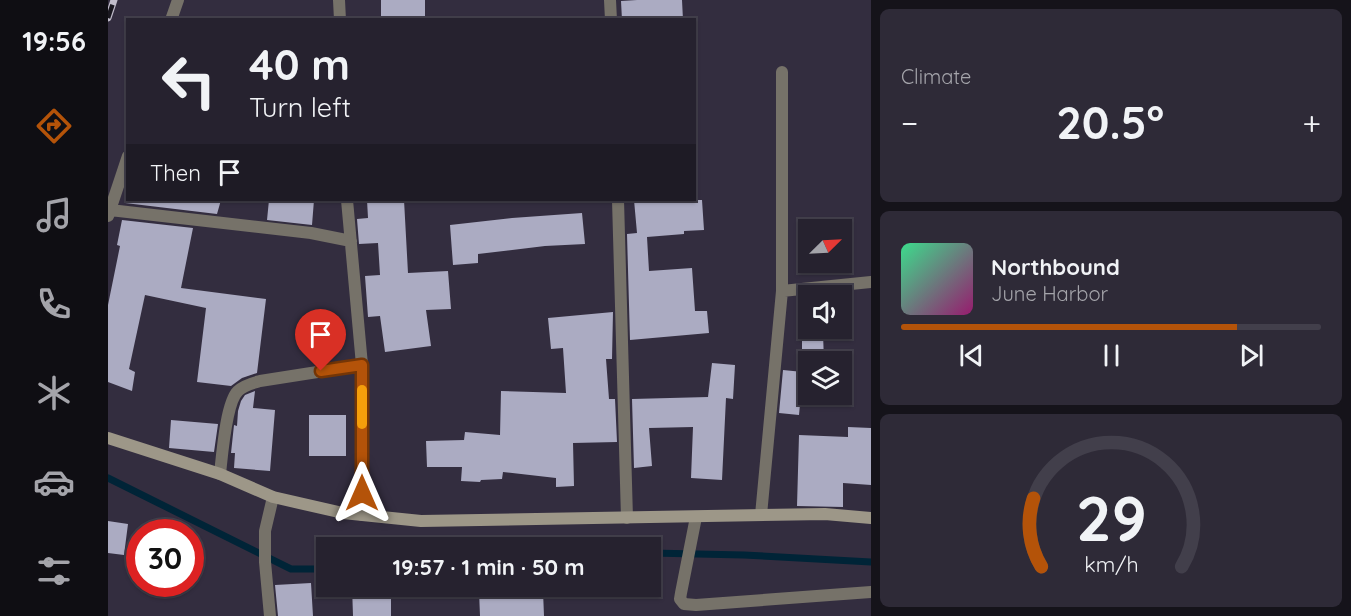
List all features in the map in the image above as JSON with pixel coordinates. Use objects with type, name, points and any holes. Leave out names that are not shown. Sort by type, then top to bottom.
[{"type":"main road","points":[[108,438],[220,474],[273,497],[343,513],[362,515],[421,521],[825,514],[871,518]]},
{"type":"street","points":[[172,18],[177,0]]},
{"type":"street","points":[[339,0],[340,18]]},
{"type":"street","points":[[610,0],[611,18]]},
{"type":"street","points":[[761,515],[782,291],[782,72]]},
{"type":"street","points":[[126,162],[109,213],[311,233],[351,241]]},
{"type":"street","points":[[347,201],[362,365],[362,515]]},
{"type":"street","points":[[618,201],[627,518]]},
{"type":"street","points":[[782,291],[871,282]]},
{"type":"street","points":[[220,474],[230,404],[237,392],[245,386],[260,381],[362,365]]},
{"type":"street","points":[[270,616],[265,562],[265,531],[273,497]]},
{"type":"street","points":[[696,517],[680,599],[684,604],[871,592]]},
{"type":"building","points":[[381,0],[425,0],[425,18],[381,18]]},
{"type":"building","points":[[682,0],[683,18],[622,18],[621,1]]},
{"type":"building","points":[[126,200],[221,201],[217,214],[125,203]]},
{"type":"building","points":[[702,200],[704,230],[647,237],[649,271],[692,268],[695,311],[707,311],[709,333],[630,340],[627,234],[637,233],[634,201]]},
{"type":"building","points":[[269,201],[314,201],[312,225],[267,220]]},
{"type":"building","points":[[367,201],[404,201],[408,273],[448,271],[451,309],[426,310],[431,346],[385,352],[380,316],[368,317],[365,276],[380,275],[378,243],[359,244],[357,219],[368,218]]},
{"type":"building","points":[[582,213],[585,244],[478,254],[478,263],[453,265],[450,225]]},
{"type":"building","points":[[122,220],[193,228],[181,288],[266,299],[257,373],[242,378],[231,386],[197,382],[206,308],[145,295],[129,369],[135,372],[132,391],[108,382],[108,305],[120,246],[117,245]]},
{"type":"building","points":[[613,312],[612,359],[606,359],[609,399],[615,399],[617,442],[573,443],[574,486],[556,487],[556,478],[503,472],[502,479],[481,480],[480,482],[461,481],[462,467],[427,467],[426,441],[464,440],[465,432],[500,435],[501,391],[566,393],[563,348],[551,349],[548,318]]},
{"type":"building","points":[[802,339],[823,339],[824,351],[802,351]]},
{"type":"building","points":[[712,363],[735,365],[733,399],[726,398],[722,480],[691,478],[693,427],[649,428],[652,466],[634,468],[632,399],[708,397]]},
{"type":"building","points":[[783,370],[798,372],[799,415],[779,413]]},
{"type":"building","points":[[255,391],[253,408],[275,410],[270,471],[234,468],[235,453],[231,453],[234,425],[237,426],[241,401],[245,395]]},
{"type":"building","points":[[309,415],[346,415],[346,456],[309,456]]},
{"type":"building","points":[[171,420],[218,424],[214,452],[169,448]]},
{"type":"building","points":[[848,427],[871,428],[871,485],[843,483],[843,507],[797,506],[799,435],[848,437]]},
{"type":"building","points":[[108,521],[126,524],[124,555],[108,553]]},
{"type":"building","points":[[311,583],[313,616],[278,616],[275,585]]},
{"type":"building","points":[[352,597],[391,597],[391,616],[353,616]]},
{"type":"building","points":[[479,597],[543,597],[544,616],[480,616]]},
{"type":"waterway","points":[[108,478],[291,569],[316,569]]},
{"type":"waterway","points":[[661,553],[871,562]]},
{"type":"railway","points":[[108,18],[114,0]]},
{"type":"slow traffic","points":[[362,390],[362,424]]},
{"type":"route","points":[[321,371],[362,365],[362,493]]}]
